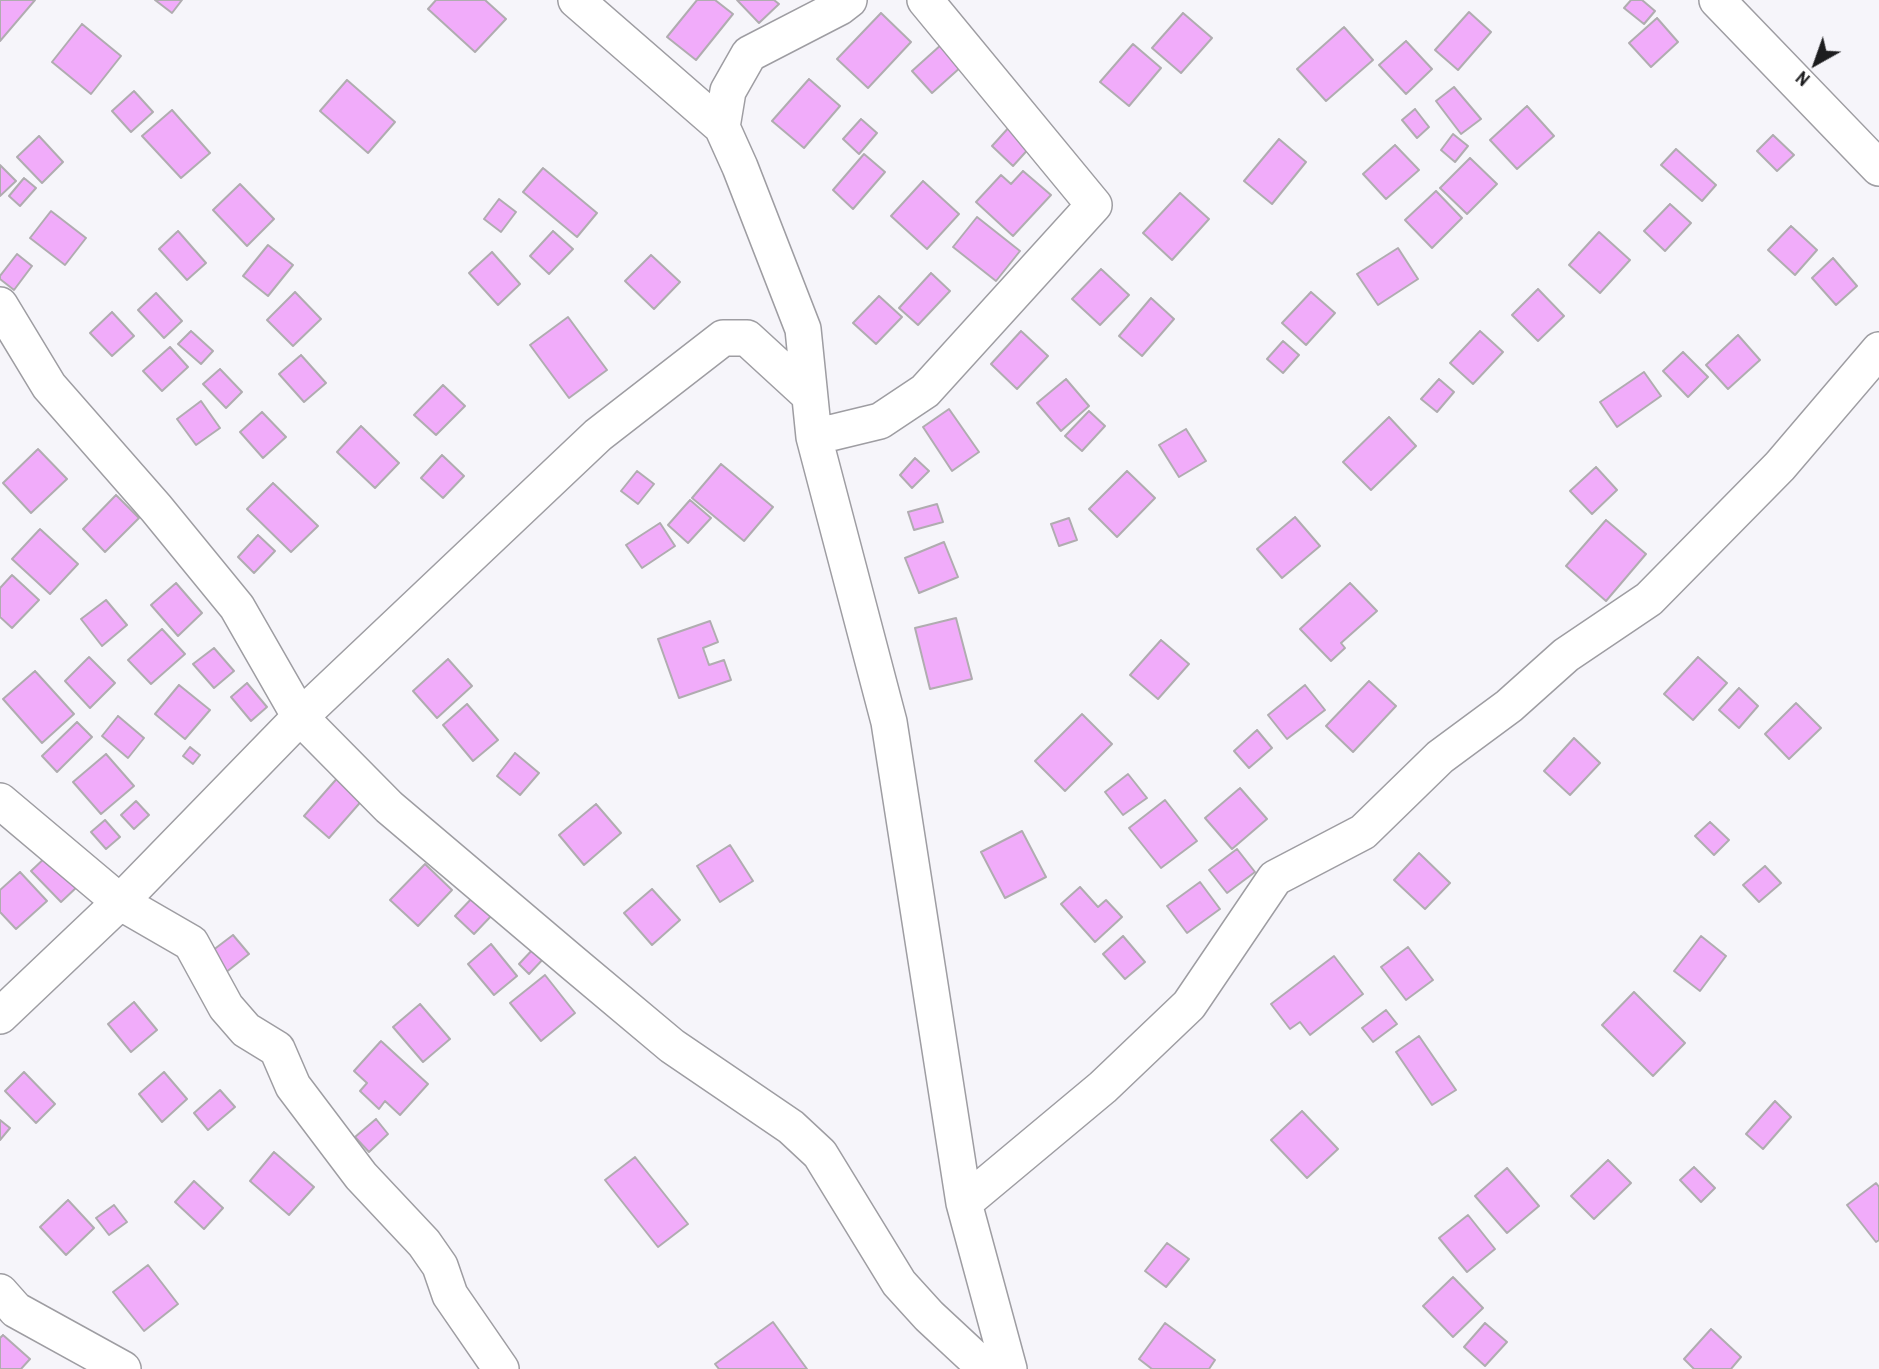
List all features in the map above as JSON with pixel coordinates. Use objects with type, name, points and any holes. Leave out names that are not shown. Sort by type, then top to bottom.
[{"type":"street","points":[[576,0],[722,127],[803,329],[814,437],[889,722],[964,1203],[1009,1369]]},
{"type":"street","points":[[722,127],[728,91],[749,54],[840,8],[849,0]]},
{"type":"street","points":[[814,437],[880,421],[925,391],[1094,205],[925,0]]},
{"type":"street","points":[[1717,0],[1879,168]]},
{"type":"street","points":[[0,305],[49,386],[156,508],[237,607],[300,717],[389,807],[672,1046],[791,1127],[811,1145],[820,1154],[899,1283],[929,1317],[986,1369]]},
{"type":"street","points":[[0,1016],[120,902],[300,717],[598,436],[723,338],[747,338],[808,394]]},
{"type":"street","points":[[964,1203],[1103,1087],[1189,1005],[1275,878],[1363,832],[1440,757],[1508,706],[1566,655],[1649,599],[1780,466],[1879,350]]},
{"type":"street","points":[[0,801],[120,902],[191,943],[226,1007],[246,1030],[277,1049],[293,1086],[362,1176],[424,1243],[440,1266],[450,1295],[500,1369]]},
{"type":"street","points":[[0,1292],[16,1310],[123,1369]]},
{"type":"building","points":[[0,0],[35,0],[0,41]]},
{"type":"building","points":[[155,0],[182,0],[172,13]]},
{"type":"building","points":[[436,0],[485,0],[506,19],[475,52],[428,9]]},
{"type":"building","points":[[697,0],[715,0],[733,14],[696,60],[667,37]]},
{"type":"building","points":[[737,0],[774,0],[779,4],[759,23]]},
{"type":"building","points":[[1631,0],[1642,0],[1655,11],[1644,24],[1624,8]]},
{"type":"building","points":[[1469,12],[1491,32],[1458,70],[1435,50]]},
{"type":"building","points":[[881,13],[911,42],[868,88],[837,59]]},
{"type":"building","points":[[1183,13],[1212,38],[1181,73],[1152,48]]},
{"type":"building","points":[[1657,18],[1678,42],[1651,67],[1629,43]]},
{"type":"building","points":[[82,24],[121,56],[91,94],[52,62]]},
{"type":"building","points":[[1344,27],[1373,60],[1326,101],[1297,69]]},
{"type":"building","points":[[1406,41],[1432,69],[1406,94],[1379,65]]},
{"type":"building","points":[[942,44],[962,66],[932,93],[912,71]]},
{"type":"building","points":[[1133,44],[1161,68],[1129,106],[1100,82]]},
{"type":"building","points":[[809,79],[840,106],[804,148],[772,121]]},
{"type":"building","points":[[347,80],[395,122],[368,153],[320,111]]},
{"type":"building","points":[[1454,87],[1481,119],[1461,134],[1436,101]]},
{"type":"building","points":[[134,91],[153,112],[131,132],[112,111]]},
{"type":"building","points":[[1527,106],[1554,136],[1517,169],[1490,140]]},
{"type":"building","points":[[1415,109],[1429,127],[1417,138],[1402,120]]},
{"type":"building","points":[[172,110],[210,153],[181,178],[142,136]]},
{"type":"building","points":[[861,119],[877,133],[859,154],[843,139]]},
{"type":"building","points":[[1011,125],[1032,145],[1013,166],[992,146]]},
{"type":"building","points":[[1453,134],[1468,146],[1455,162],[1441,150]]},
{"type":"building","points":[[1773,135],[1794,155],[1777,171],[1757,151]]},
{"type":"building","points":[[39,136],[63,162],[42,183],[17,157]]},
{"type":"building","points":[[1279,139],[1306,162],[1272,204],[1244,181]]},
{"type":"building","points":[[1395,145],[1419,170],[1386,199],[1363,174]]},
{"type":"building","points":[[1676,149],[1716,185],[1702,201],[1661,165]]},
{"type":"building","points":[[864,154],[885,172],[853,209],[833,190]]},
{"type":"building","points":[[1470,158],[1497,184],[1467,214],[1440,188]]},
{"type":"building","points":[[0,165],[16,181],[0,196]]},
{"type":"building","points":[[543,168],[597,213],[577,237],[523,192]]},
{"type":"building","points":[[1023,171],[1051,195],[1013,236],[976,202],[1001,175],[1011,184]]},
{"type":"building","points":[[24,178],[36,188],[20,206],[9,196]]},
{"type":"building","points":[[923,181],[959,214],[927,249],[891,216]]},
{"type":"building","points":[[240,184],[274,219],[247,246],[213,210]]},
{"type":"building","points":[[1436,191],[1462,218],[1432,248],[1405,220]]},
{"type":"building","points":[[1180,193],[1209,219],[1172,260],[1143,233]]},
{"type":"building","points":[[499,199],[516,212],[501,232],[484,219]]},
{"type":"building","points":[[1670,204],[1691,223],[1665,251],[1644,231]]},
{"type":"building","points":[[51,211],[86,238],[65,265],[30,238]]},
{"type":"building","points":[[977,217],[1020,251],[996,281],[953,247]]},
{"type":"building","points":[[1791,226],[1817,250],[1795,275],[1768,250]]},
{"type":"building","points":[[178,231],[206,263],[187,280],[159,249]]},
{"type":"building","points":[[553,231],[573,249],[549,274],[530,256]]},
{"type":"building","points":[[1599,232],[1630,260],[1600,293],[1569,265]]},
{"type":"building","points":[[268,245],[293,265],[268,296],[243,276]]},
{"type":"building","points":[[1398,248],[1418,279],[1378,305],[1357,274]]},
{"type":"building","points":[[492,252],[520,284],[498,305],[469,273]]},
{"type":"building","points":[[17,254],[32,266],[14,290],[0,279],[0,276]]},
{"type":"building","points":[[651,255],[680,282],[654,309],[625,281]]},
{"type":"building","points":[[1833,258],[1857,286],[1836,305],[1812,278]]},
{"type":"building","points":[[1101,269],[1129,295],[1100,325],[1072,299]]},
{"type":"building","points":[[931,273],[950,291],[918,325],[899,308]]},
{"type":"building","points":[[1538,289],[1564,316],[1538,341],[1512,315]]},
{"type":"building","points":[[295,292],[321,319],[293,346],[267,320]]},
{"type":"building","points":[[1311,292],[1335,313],[1306,345],[1282,323]]},
{"type":"building","points":[[156,293],[182,321],[164,338],[138,310]]},
{"type":"building","points":[[879,296],[902,317],[876,344],[853,323]]},
{"type":"building","points":[[1151,298],[1174,319],[1142,356],[1119,336]]},
{"type":"building","points":[[112,312],[134,336],[112,356],[90,333]]},
{"type":"building","points":[[568,317],[607,370],[569,398],[530,345]]},
{"type":"building","points":[[191,331],[213,351],[201,364],[178,344]]},
{"type":"building","points":[[1021,331],[1048,356],[1017,389],[991,364]]},
{"type":"building","points":[[1480,331],[1503,352],[1473,384],[1450,363]]},
{"type":"building","points":[[1738,335],[1760,360],[1728,389],[1706,365]]},
{"type":"building","points":[[1283,341],[1299,355],[1283,373],[1267,359]]},
{"type":"building","points":[[170,347],[188,367],[162,391],[143,371]]},
{"type":"building","points":[[1683,352],[1708,377],[1688,397],[1663,371]]},
{"type":"building","points":[[301,355],[326,383],[304,402],[279,374]]},
{"type":"building","points":[[220,369],[242,392],[226,408],[203,384]]},
{"type":"building","points":[[1644,372],[1661,396],[1617,427],[1600,402]]},
{"type":"building","points":[[1066,379],[1089,406],[1061,431],[1037,403]]},
{"type":"building","points":[[1439,379],[1454,392],[1437,412],[1421,399]]},
{"type":"building","points":[[443,385],[465,406],[436,435],[414,415]]},
{"type":"building","points":[[201,401],[220,428],[196,445],[177,419]]},
{"type":"building","points":[[949,409],[979,452],[952,471],[923,427]]},
{"type":"building","points":[[1089,411],[1105,426],[1082,451],[1065,436]]},
{"type":"building","points":[[262,412],[286,437],[263,458],[240,432]]},
{"type":"building","points":[[1389,417],[1416,446],[1371,490],[1343,462]]},
{"type":"building","points":[[361,426],[399,463],[375,488],[337,452]]},
{"type":"building","points":[[1186,429],[1206,461],[1179,477],[1159,445]]},
{"type":"building","points":[[38,449],[67,479],[31,513],[3,483]]},
{"type":"building","points":[[442,455],[464,476],[443,498],[421,478]]},
{"type":"building","points":[[915,458],[929,471],[912,488],[900,475]]},
{"type":"building","points":[[721,464],[773,507],[744,541],[692,498]]},
{"type":"building","points":[[1596,467],[1617,490],[1592,514],[1570,491]]},
{"type":"building","points":[[637,471],[654,484],[638,504],[621,491]]},
{"type":"building","points":[[1127,471],[1155,498],[1117,537],[1089,509]]},
{"type":"building","points":[[273,483],[318,526],[291,552],[247,509]]},
{"type":"building","points":[[116,495],[139,518],[105,552],[83,529]]},
{"type":"building","points":[[690,500],[711,518],[688,543],[668,525]]},
{"type":"building","points":[[937,504],[943,522],[914,530],[908,512]]},
{"type":"building","points":[[1295,517],[1320,546],[1282,578],[1257,549]]},
{"type":"building","points":[[1069,518],[1077,540],[1059,546],[1051,524]]},
{"type":"building","points":[[1606,520],[1646,554],[1606,601],[1566,566]]},
{"type":"building","points":[[660,523],[675,546],[642,568],[626,545]]},
{"type":"building","points":[[40,529],[78,564],[50,594],[12,559]]},
{"type":"building","points":[[258,535],[275,551],[254,573],[238,557]]},
{"type":"building","points":[[944,542],[958,577],[919,593],[905,558]]},
{"type":"building","points":[[12,575],[39,600],[12,628],[0,617],[0,588]]},
{"type":"building","points":[[176,583],[202,613],[178,636],[151,605]]},
{"type":"building","points":[[1350,583],[1377,611],[1341,643],[1345,648],[1331,661],[1300,629]]},
{"type":"building","points":[[106,600],[127,625],[102,646],[81,619]]},
{"type":"building","points":[[956,618],[972,679],[930,689],[915,628]]},
{"type":"building","points":[[710,621],[718,642],[703,648],[709,665],[724,660],[731,680],[679,698],[658,639]]},
{"type":"building","points":[[162,629],[185,654],[151,684],[128,660]]},
{"type":"building","points":[[1161,640],[1189,664],[1158,699],[1130,675]]},
{"type":"building","points":[[214,648],[234,671],[214,688],[193,664]]},
{"type":"building","points":[[89,657],[115,683],[90,708],[65,681]]},
{"type":"building","points":[[1698,657],[1727,683],[1693,720],[1664,694]]},
{"type":"building","points":[[448,659],[472,686],[437,718],[413,691]]},
{"type":"building","points":[[35,671],[74,714],[42,743],[3,699]]},
{"type":"building","points":[[1369,681],[1396,706],[1353,752],[1326,726]]},
{"type":"building","points":[[247,683],[267,707],[251,721],[231,697]]},
{"type":"building","points":[[179,685],[210,710],[185,739],[155,714]]},
{"type":"building","points":[[1305,685],[1325,710],[1287,739],[1268,715]]},
{"type":"building","points":[[1739,688],[1758,706],[1739,728],[1719,710]]},
{"type":"building","points":[[1796,703],[1821,728],[1789,759],[1765,734]]},
{"type":"building","points":[[467,704],[498,740],[473,761],[443,725]]},
{"type":"building","points":[[1082,714],[1112,744],[1065,791],[1035,761]]},
{"type":"building","points":[[118,716],[144,738],[128,758],[102,736]]},
{"type":"building","points":[[77,722],[92,737],[57,772],[42,756]]},
{"type":"building","points":[[1257,730],[1272,748],[1249,768],[1234,751]]},
{"type":"building","points":[[1574,738],[1600,763],[1570,795],[1544,771]]},
{"type":"building","points":[[190,747],[200,755],[193,764],[183,756]]},
{"type":"building","points":[[515,753],[539,773],[520,795],[497,776]]},
{"type":"building","points":[[106,754],[134,786],[101,814],[73,782]]},
{"type":"building","points":[[1128,774],[1147,798],[1123,815],[1105,792]]},
{"type":"building","points":[[340,775],[365,797],[329,838],[304,816]]},
{"type":"building","points":[[1240,788],[1267,819],[1232,849],[1205,818]]},
{"type":"building","points":[[1165,800],[1197,841],[1161,868],[1129,828]]},
{"type":"building","points":[[136,801],[149,815],[134,829],[121,815]]},
{"type":"building","points":[[596,804],[621,833],[584,865],[559,835]]},
{"type":"building","points":[[105,820],[120,837],[106,849],[91,832]]},
{"type":"building","points":[[1710,822],[1729,840],[1714,855],[1695,836]]},
{"type":"building","points":[[1022,831],[1046,877],[1005,898],[981,852]]},
{"type":"building","points":[[730,845],[753,881],[720,902],[697,866]]},
{"type":"building","points":[[1237,849],[1255,872],[1227,893],[1209,870]]},
{"type":"building","points":[[1419,853],[1450,883],[1425,909],[1394,880]]},
{"type":"building","points":[[49,854],[78,886],[61,902],[31,871]]},
{"type":"building","points":[[425,864],[452,890],[418,926],[390,900]]},
{"type":"building","points":[[1765,866],[1781,883],[1759,902],[1743,885]]},
{"type":"building","points":[[20,872],[47,901],[16,929],[0,912],[0,890]]},
{"type":"building","points":[[1200,882],[1220,909],[1187,933],[1167,906]]},
{"type":"building","points":[[1080,887],[1098,907],[1106,900],[1122,917],[1095,942],[1061,904]]},
{"type":"building","points":[[652,889],[680,920],[652,945],[624,913]]},
{"type":"building","points":[[474,896],[493,914],[474,934],[455,916]]},
{"type":"building","points":[[233,935],[249,954],[220,977],[204,957]]},
{"type":"building","points":[[1123,936],[1145,962],[1125,979],[1103,954]]},
{"type":"building","points":[[1701,936],[1726,956],[1700,991],[1674,971]]},
{"type":"building","points":[[491,944],[517,976],[494,995],[468,964]]},
{"type":"building","points":[[535,947],[545,957],[529,974],[519,964]]},
{"type":"building","points":[[1408,947],[1433,980],[1406,1000],[1381,967]]},
{"type":"building","points":[[1334,956],[1363,994],[1310,1035],[1300,1022],[1290,1029],[1271,1004]]},
{"type":"building","points":[[545,975],[575,1013],[541,1041],[510,1003]]},
{"type":"building","points":[[1634,992],[1685,1043],[1653,1076],[1602,1025]]},
{"type":"building","points":[[134,1002],[157,1030],[131,1052],[108,1024]]},
{"type":"building","points":[[420,1004],[450,1039],[423,1062],[393,1027]]},
{"type":"building","points":[[1386,1010],[1397,1024],[1373,1042],[1362,1028]]},
{"type":"building","points":[[1419,1036],[1456,1090],[1432,1105],[1396,1052]]},
{"type":"building","points":[[381,1041],[428,1084],[400,1115],[385,1101],[379,1109],[360,1091],[367,1083],[354,1071]]},
{"type":"building","points":[[24,1072],[55,1104],[36,1123],[5,1091]]},
{"type":"building","points":[[164,1072],[187,1099],[162,1122],[139,1094]]},
{"type":"building","points":[[220,1090],[235,1107],[208,1130],[194,1113]]},
{"type":"building","points":[[1775,1101],[1791,1117],[1763,1149],[1746,1134]]},
{"type":"building","points":[[1302,1111],[1338,1149],[1307,1178],[1271,1140]]},
{"type":"building","points":[[376,1119],[388,1134],[369,1152],[355,1137]]},
{"type":"building","points":[[0,1120],[10,1128],[0,1140]]},
{"type":"building","points":[[274,1152],[314,1187],[289,1215],[250,1181]]},
{"type":"building","points":[[635,1157],[688,1224],[658,1247],[605,1180]]},
{"type":"building","points":[[1608,1160],[1631,1183],[1594,1219],[1571,1196]]},
{"type":"building","points":[[1694,1167],[1715,1188],[1701,1202],[1680,1180]]},
{"type":"building","points":[[1507,1168],[1539,1206],[1507,1233],[1475,1196]]},
{"type":"building","points":[[194,1181],[223,1208],[204,1229],[175,1202]]},
{"type":"building","points":[[1876,1183],[1879,1187],[1879,1240],[1876,1242],[1847,1205]]},
{"type":"building","points":[[68,1200],[94,1228],[66,1255],[40,1227]]},
{"type":"building","points":[[114,1205],[127,1222],[109,1235],[96,1218]]},
{"type":"building","points":[[1468,1215],[1495,1249],[1467,1272],[1439,1238]]},
{"type":"building","points":[[1167,1243],[1189,1259],[1166,1287],[1145,1271]]},
{"type":"building","points":[[148,1265],[178,1304],[144,1331],[113,1292]]},
{"type":"building","points":[[1453,1277],[1483,1308],[1453,1337],[1423,1306]]},
{"type":"building","points":[[773,1322],[807,1369],[719,1369],[715,1364]]},
{"type":"building","points":[[1165,1323],[1215,1360],[1209,1369],[1152,1369],[1139,1359]]},
{"type":"building","points":[[1485,1323],[1507,1342],[1485,1366],[1464,1347]]},
{"type":"building","points":[[1711,1329],[1741,1357],[1731,1369],[1694,1369],[1684,1359]]},
{"type":"building","points":[[3,1335],[30,1359],[21,1369],[0,1369],[0,1338]]}]
